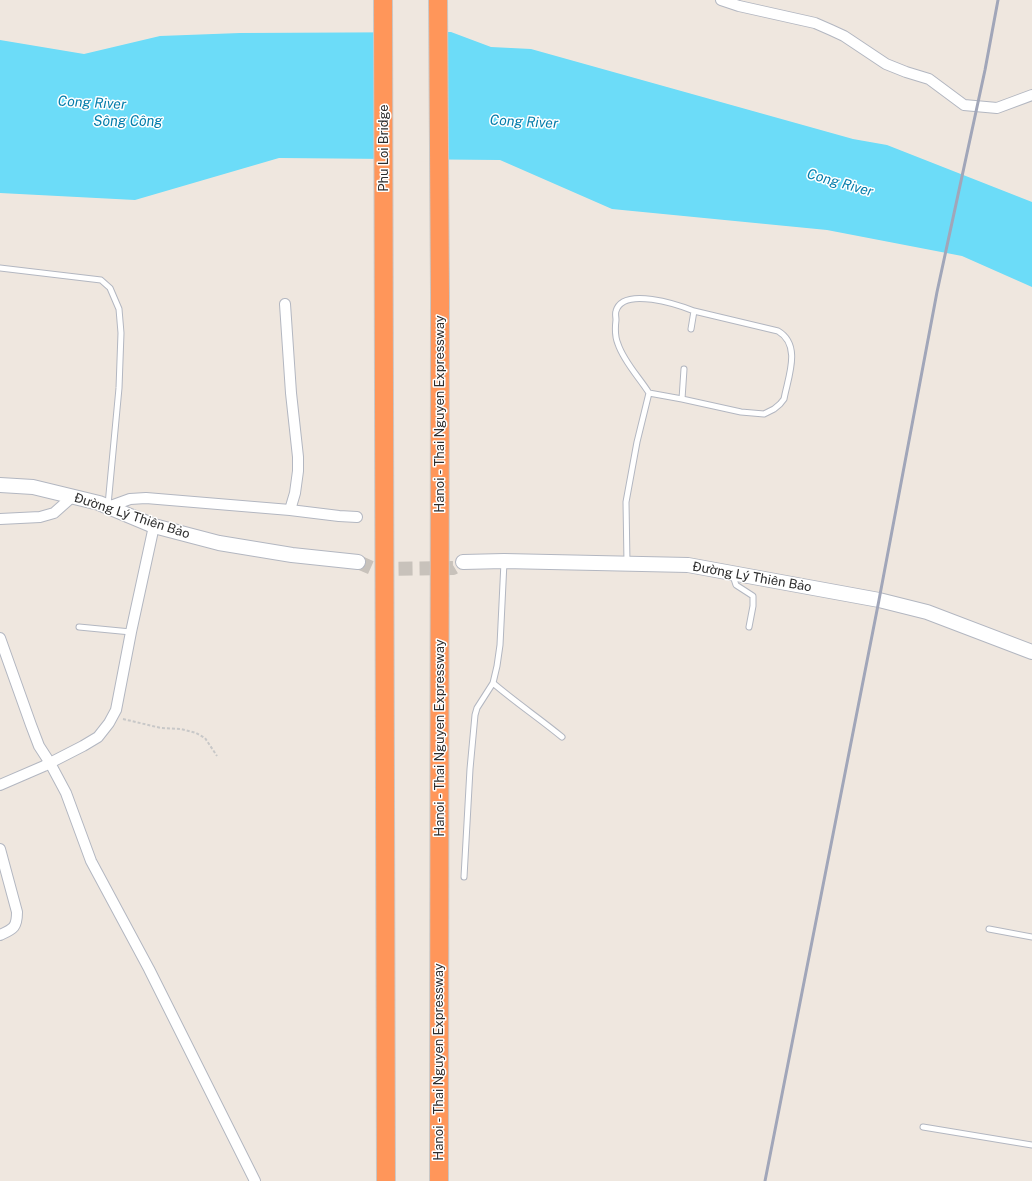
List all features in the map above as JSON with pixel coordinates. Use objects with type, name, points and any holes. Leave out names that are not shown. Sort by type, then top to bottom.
[{"type":"highway","name":"Phu Loi Bridge","points":[[383,0],[386,1181]]},
{"type":"highway","name":"Hanoi - Thai Nguyen Expressway","points":[[438,0],[440,295],[439,1181]]},
{"type":"main road","name":"Đường Lý Thiên Bảo","points":[[0,485],[33,488],[108,506],[154,526],[227,544],[292,555],[358,562]]},
{"type":"main road","name":"Đường Lý Thiên Bảo","points":[[463,562],[504,561],[688,565],[879,600],[927,612],[1031,653]]},
{"type":"street","points":[[721,0],[739,6],[815,23],[844,36],[886,64],[929,79],[964,105],[998,108],[1032,95]]},
{"type":"street","points":[[284,304],[298,456],[298,471],[295,493],[290,510]]},
{"type":"street","points":[[0,519],[40,517],[54,513],[72,497]]},
{"type":"street","points":[[108,506],[130,499],[146,498],[357,517]]},
{"type":"street","points":[[0,785],[57,760],[98,737],[109,723],[116,710],[130,632],[154,526]]},
{"type":"street","points":[[0,638],[39,746],[50,762],[66,793],[91,861],[149,969],[255,1181]]},
{"type":"street","points":[[0,849],[17,912],[17,921],[13,929],[0,935]]},
{"type":"lane","points":[[0,268],[102,280],[110,288],[120,309],[122,333],[119,388],[108,506]]},
{"type":"lane","points":[[627,564],[626,502],[637,442],[649,393],[626,360],[618,344],[615,329],[616,310],[622,303],[632,298],[656,300],[694,311],[778,331],[785,335],[790,343],[792,356],[784,399],[774,409],[764,414],[741,412],[649,393]]},
{"type":"lane","points":[[691,329],[694,311]]},
{"type":"lane","points":[[682,399],[684,369]]},
{"type":"lane","points":[[464,877],[470,769],[475,715],[477,708],[493,683],[500,646],[504,561]]},
{"type":"lane","points":[[732,573],[736,585],[753,596],[753,606],[749,627]]},
{"type":"lane","points":[[79,627],[130,632]]},
{"type":"lane","points":[[493,683],[562,737]]},
{"type":"lane","points":[[988,929],[1032,937]]},
{"type":"lane","points":[[923,1127],[1032,1145]]},
{"type":"path","points":[[112,717],[161,728],[181,729],[196,734],[205,738],[217,756]]},
{"type":"water","name":"Sông Công","points":[[451,32],[491,47],[531,49],[853,139],[887,145],[1032,202],[1032,287],[962,256],[827,230],[612,209],[500,160],[279,158],[135,200],[0,193],[0,40],[84,54],[160,36],[240,33]]},
{"type":"pier","points":[[383,30],[438,30],[439,162],[384,161]]},
{"type":"tunnel","points":[[358,562],[374,569],[453,568],[463,562]]},
{"type":"railway","points":[[765,1181],[879,600],[937,292],[985,70],[998,0]]},
{"type":"water label","name":"Cong River","points":[[92,103]]},
{"type":"water label","name":"Cong River","points":[[524,122]]},
{"type":"water label","name":"Cong River","points":[[840,183]]}]
